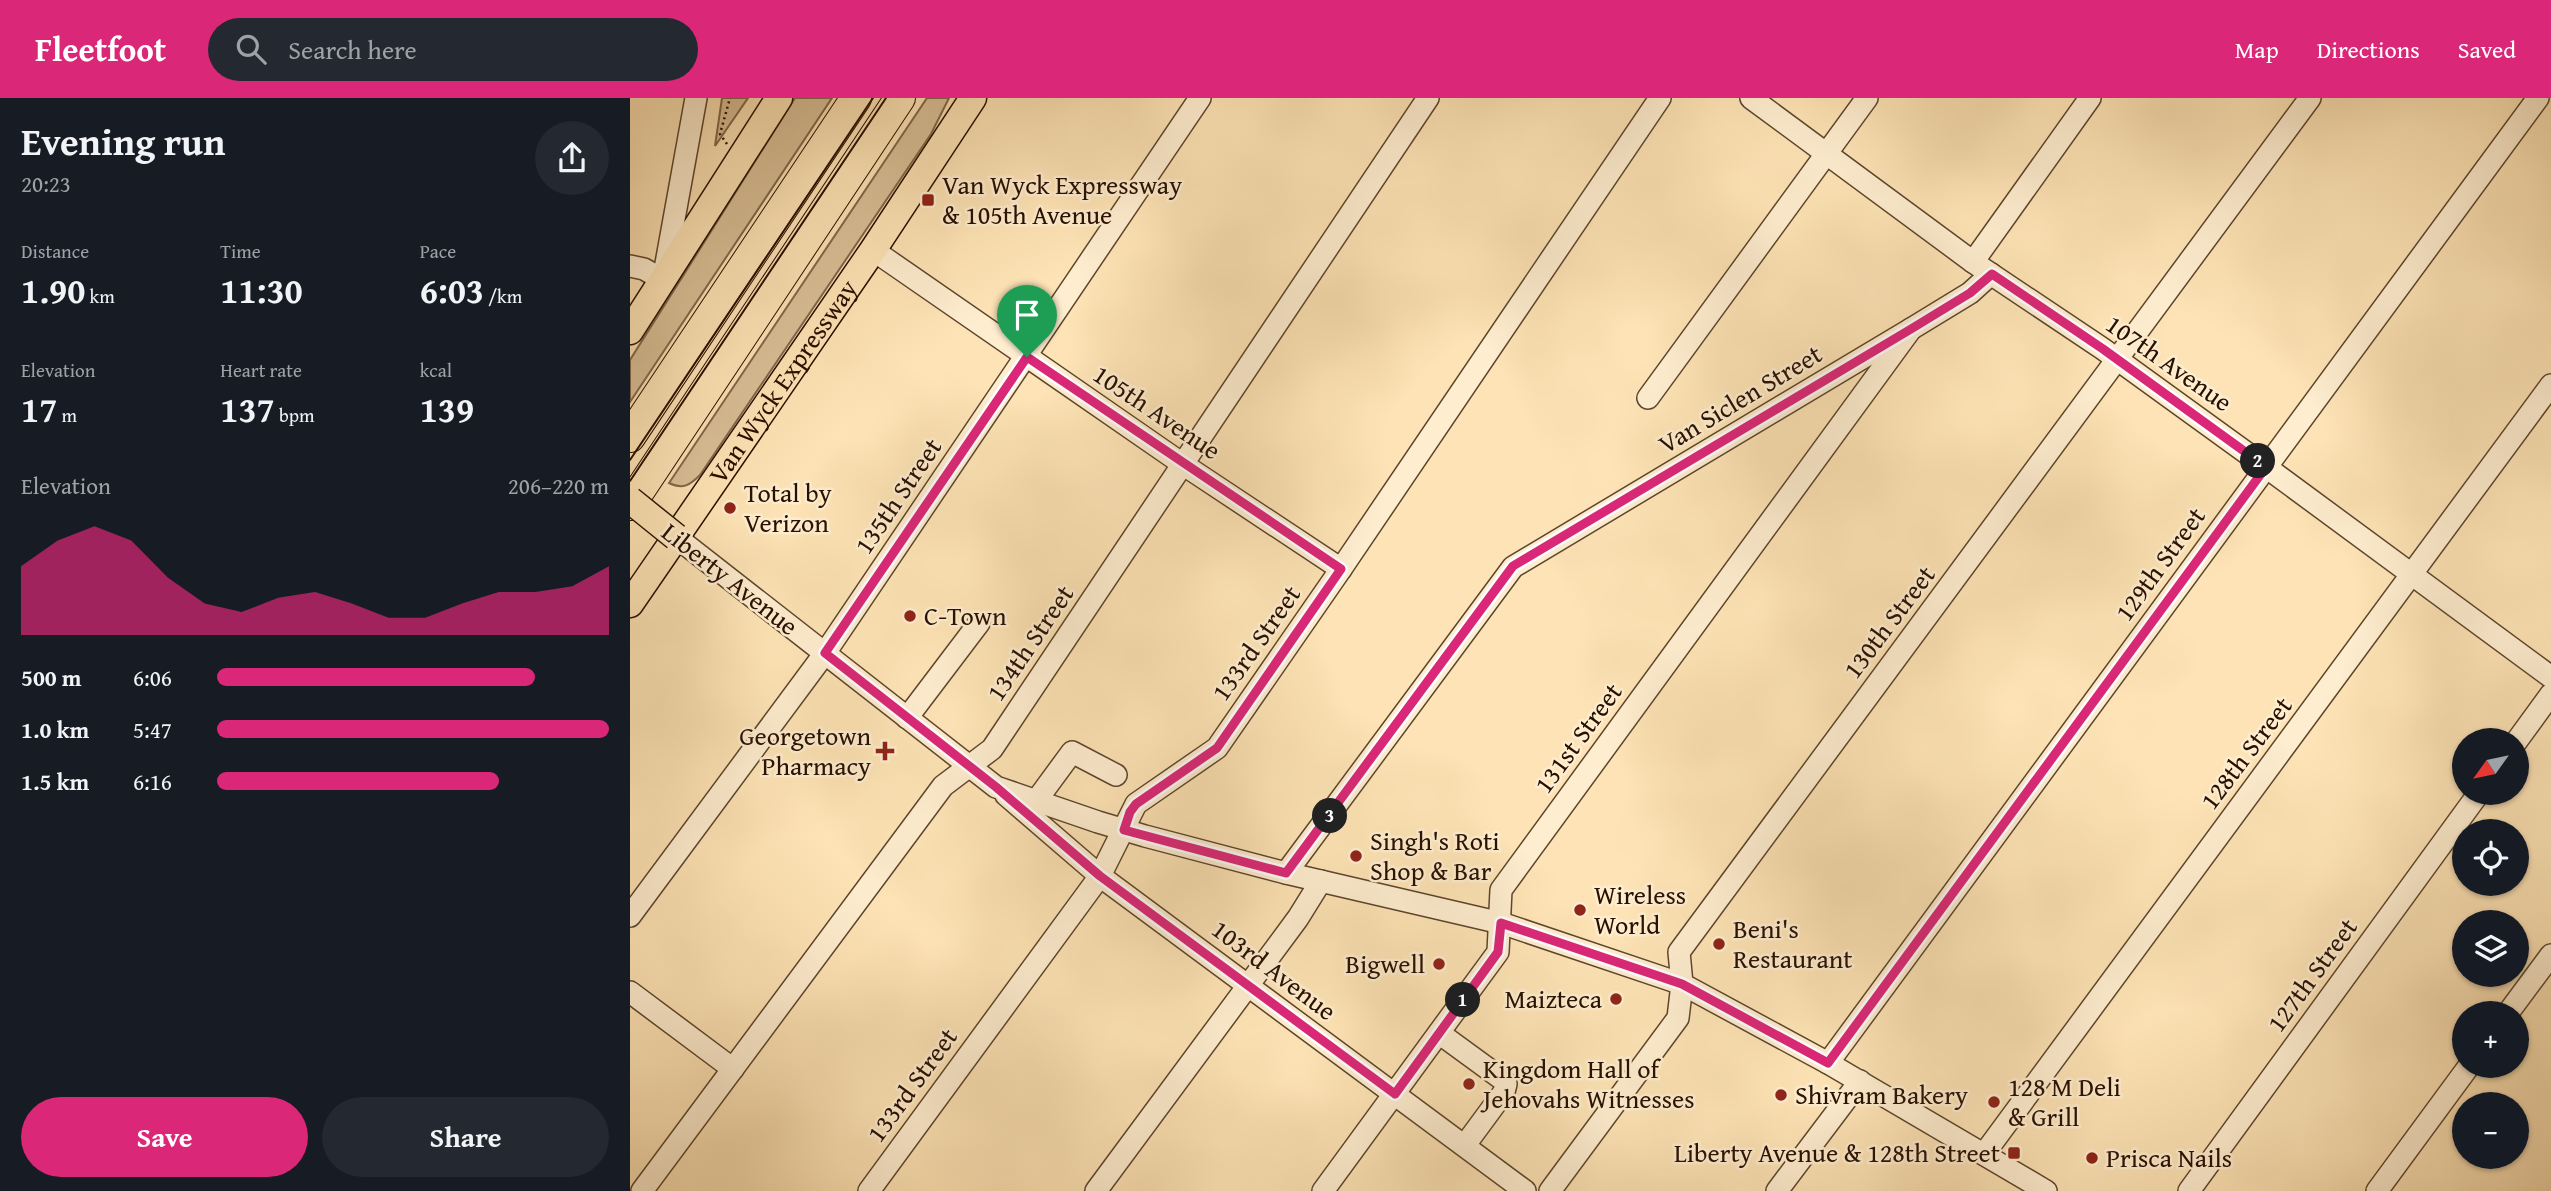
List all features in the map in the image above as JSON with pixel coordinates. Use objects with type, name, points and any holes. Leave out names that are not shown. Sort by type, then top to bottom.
[{"type":"highway","points":[[630,437],[856,98]]},
{"type":"highway","points":[[630,503],[900,98]]},
{"type":"main road","points":[[630,331],[779,98]]},
{"type":"main road","name":"Van Wyck Expressway","points":[[630,604],[873,250],[973,98]]},
{"type":"main road","name":"Liberty Avenue","points":[[630,503],[676,537]]},
{"type":"street","points":[[630,266],[644,269],[663,280],[696,98]]},
{"type":"street","name":"135th Street","points":[[630,916],[825,653],[1200,98]]},
{"type":"street","name":"134th Street","points":[[642,1191],[943,786],[992,749],[1428,98]]},
{"type":"street","name":"133rd Street","points":[[869,1191],[1100,876],[1136,804],[1217,748],[1660,98]]},
{"type":"street","name":"107th Avenue","points":[[1751,98],[1973,262],[2118,360],[2266,467],[2551,677]]},
{"type":"street","points":[[1648,398],[1867,98]]},
{"type":"street","points":[[1973,262],[2090,98]]},
{"type":"street","name":"130th Street","points":[[1550,1191],[1678,1018],[1682,984],[1679,952],[2310,98]]},
{"type":"street","name":"129th Street","points":[[1828,1063],[2538,98]]},
{"type":"street","name":"105th Avenue","points":[[873,250],[1184,465],[1341,569]]},
{"type":"street","name":"Van Siclen Street","points":[[1286,873],[1513,566],[1911,329],[1970,293],[1992,274]]},
{"type":"street","name":"131st Street","points":[[1323,1191],[1498,952],[1501,890],[1911,329]]},
{"type":"street","name":"128th Street","points":[[1984,1154],[2551,385]]},
{"type":"street","name":"Liberty Avenue","points":[[676,537],[996,787],[1124,830],[1286,873],[1501,923],[1682,984],[1860,1081],[2046,1191]]},
{"type":"street","points":[[907,718],[979,623]]},
{"type":"street","points":[[2526,728],[2551,694]]},
{"type":"street","points":[[1036,801],[1072,752],[1116,775]]},
{"type":"street","name":"103rd Avenue","points":[[996,787],[1100,876],[1525,1191]]},
{"type":"street","name":"127th Street","points":[[2189,1191],[2470,805]]},
{"type":"street","points":[[1096,1191],[1298,918],[1321,881]]},
{"type":"street","points":[[2517,1001],[2551,954]]},
{"type":"street","points":[[630,992],[733,1069]]},
{"type":"street","points":[[1439,1033],[1506,1084],[1504,1092],[1465,1146]]},
{"type":"street","points":[[2377,1191],[2460,1078]]},
{"type":"street","points":[[1777,1191],[1860,1081]]},
{"type":"path","points":[[729,146],[720,134],[730,98]]},
{"type":"shaded area","points":[[722,98],[748,98],[715,146]]},
{"type":"shaded area","points":[[795,98],[832,98],[630,402],[630,360]]},
{"type":"shaded area","points":[[927,98],[949,98],[931,134],[700,475],[686,485],[669,483]]},
{"type":"tram line","points":[[630,460],[873,98]]},
{"type":"tram line","points":[[630,481],[886,98]]},
{"type":"place","name":"Van Wyck Expressway & 105th Avenue","points":[[928,200]]},
{"type":"place","name":"Total by Verizon","points":[[730,508]]},
{"type":"place","name":"C-Town","points":[[910,616]]},
{"type":"place","name":"Georgetown Pharmacy","points":[[885,751]]},
{"type":"place","name":"Singh's Roti Shop & Bar","points":[[1356,856]]},
{"type":"place","name":"Wireless World","points":[[1580,910]]},
{"type":"place","name":"Beni's Restaurant","points":[[1719,944]]},
{"type":"place","name":"Bigwell","points":[[1439,964]]},
{"type":"place","name":"Maizteca","points":[[1616,999]]},
{"type":"place","name":"Kingdom Hall of Jehovahs Witnesses","points":[[1469,1084]]},
{"type":"place","name":"Shivram Bakery","points":[[1781,1095]]},
{"type":"place","name":"128 M Deli & Grill","points":[[1994,1102]]},
{"type":"place","name":"Liberty Avenue & 128th Street","points":[[2014,1153]]},
{"type":"place","name":"Prisca Nails","points":[[2092,1158]]},
{"type":"route","points":[[1992,274],[2103,349],[2266,467],[1828,1063],[1682,984],[1501,923],[1498,952],[1395,1094],[1100,876],[996,787],[825,653],[1027,357],[1341,569],[1217,748],[1136,804],[1124,830],[1286,873],[1513,566],[1911,329],[1970,293],[1992,274]]}]
